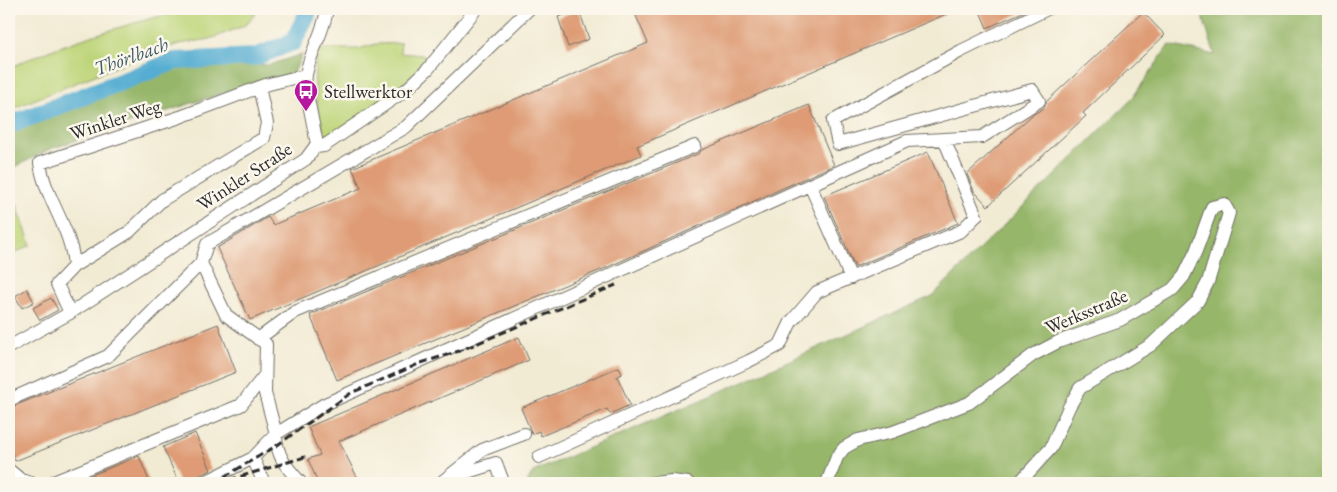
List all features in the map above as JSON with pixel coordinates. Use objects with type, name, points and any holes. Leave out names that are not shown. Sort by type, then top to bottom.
[{"type":"street","name":"Winkler Straße","points":[[9,347],[70,313],[306,159],[316,148],[317,139],[305,76],[308,61],[325,21],[327,9]]},
{"type":"street","points":[[316,148],[324,146],[406,90],[428,69],[476,9]]},
{"type":"street","points":[[9,400],[108,356],[201,263],[206,244],[406,127],[529,9]]},
{"type":"street","points":[[202,483],[253,458],[276,434],[323,405],[907,141],[982,137],[1039,101],[1032,90],[838,144],[833,121],[961,51],[1047,9]]},
{"type":"street","name":"Winkler Weg","points":[[74,266],[73,256],[64,228],[42,181],[40,163],[180,117],[259,87],[305,76]]},
{"type":"street","name":"Winkler Straße","points":[[70,313],[58,284],[74,266],[129,232],[162,200],[264,138],[268,123],[259,87]]},
{"type":"street","points":[[539,457],[749,362],[780,345],[791,322],[817,292],[961,231],[976,216],[944,139]]},
{"type":"street","points":[[258,338],[295,312],[695,146]]},
{"type":"street","points":[[810,185],[851,278]]},
{"type":"street","name":"Werksstraße","points":[[827,483],[841,453],[858,440],[893,432],[968,403],[1033,354],[1058,342],[1120,320],[1173,289],[1184,276],[1212,207],[1224,204],[1229,213],[1208,282],[1198,301],[1151,345],[1080,388],[1068,407],[1052,448],[1019,483]]},
{"type":"street","points":[[201,263],[226,315],[266,344],[265,393],[276,434],[276,446],[283,463],[301,483]]},
{"type":"street","points":[[51,483],[241,406],[265,375]]},
{"type":"street","points":[[440,482],[482,450],[524,434]]},
{"type":"street","points":[[253,458],[264,483]]},
{"type":"street","points":[[440,482],[471,469],[496,463],[502,479],[498,483]]},
{"type":"street","points":[[9,470],[21,480],[31,483]]},
{"type":"street","points":[[653,483],[672,481],[688,483]]},
{"type":"green space","points":[[187,9],[260,9],[244,26],[210,39],[179,44],[137,58],[9,110],[9,68],[74,42]]},
{"type":"green space","points":[[1200,9],[1328,9],[1328,483],[527,483],[533,472],[717,393],[932,296],[1131,100],[1169,45],[1215,55]]},
{"type":"green space","points":[[401,43],[400,53],[434,56],[384,101],[324,139],[317,105],[315,83],[318,49],[358,49],[376,44]]},
{"type":"green space","points":[[302,54],[293,75],[266,79],[50,149],[9,170],[9,129],[165,70],[219,62],[269,65]]},
{"type":"green space","points":[[9,183],[31,245],[9,256]]},
{"type":"building","points":[[633,9],[958,9],[637,146],[641,155],[250,320],[217,248],[268,217],[273,225],[361,188],[352,168],[648,43]]},
{"type":"building","points":[[979,9],[1029,9],[987,28]]},
{"type":"building","points":[[579,10],[589,39],[568,47],[558,17]]},
{"type":"building","points":[[1143,12],[1165,35],[1083,113],[1086,116],[988,206],[974,191],[967,174],[1032,115],[1044,108],[1047,101]]},
{"type":"building","points":[[809,105],[834,165],[608,267],[337,380],[310,315],[698,154],[702,150]]},
{"type":"building","points":[[928,152],[958,223],[855,267],[824,196]]},
{"type":"building","points":[[27,289],[34,302],[22,308],[15,296]]},
{"type":"building","points":[[51,298],[58,310],[40,320],[33,308]]},
{"type":"building","points":[[218,324],[236,372],[15,461],[9,445],[9,408]]},
{"type":"building","points":[[519,337],[529,360],[339,441],[360,483],[318,483],[308,459],[320,455],[308,427]]},
{"type":"building","points":[[619,367],[622,374],[617,376],[630,405],[610,414],[607,409],[541,436],[539,431],[532,434],[521,408]]},
{"type":"building","points":[[195,433],[211,470],[184,483],[179,483],[163,447]]},
{"type":"building","points":[[139,456],[150,483],[72,483]]},
{"type":"waterway","name":"Thörlbach","points":[[9,125],[175,61],[255,57],[293,42],[307,15],[308,9]]},
{"type":"railway","points":[[214,483],[276,446],[351,393],[421,363],[459,351],[616,285]]},
{"type":"railway","points":[[229,480],[308,456]]},
{"type":"place","name":"Stellwerktor","points":[[306,112]]}]
